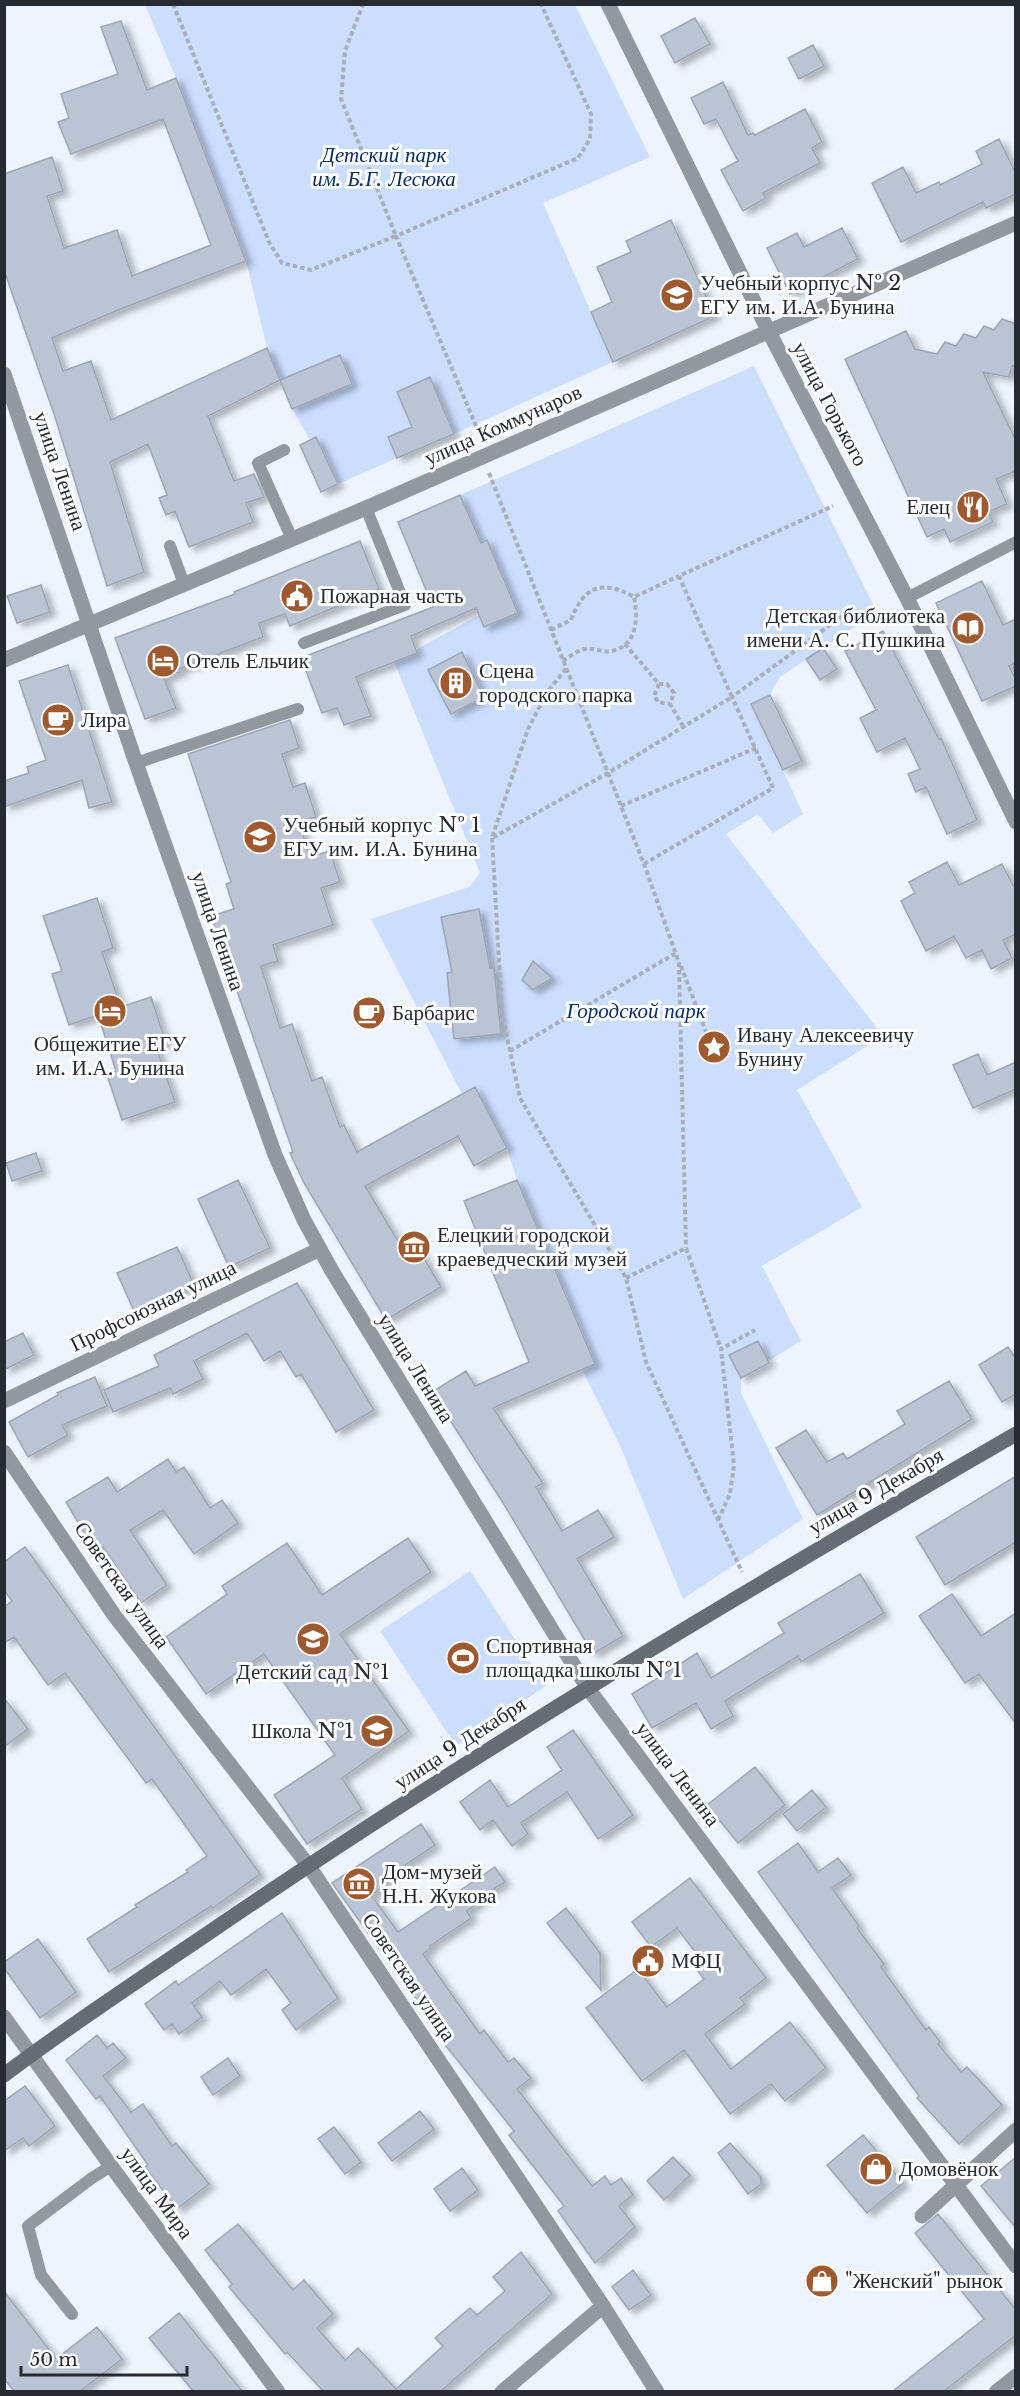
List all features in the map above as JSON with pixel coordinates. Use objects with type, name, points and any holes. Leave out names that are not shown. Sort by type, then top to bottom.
[{"type":"main road","name":"улица 9 Декабря","points":[[4,2074],[308,1865],[587,1687],[733,1598],[1016,1434]]},
{"type":"street","name":"улица Горького","points":[[608,4],[769,332],[907,598],[1016,822]]},
{"type":"street","name":"улица Коммунаров","points":[[4,660],[366,508],[1016,223]]},
{"type":"street","name":"улица Ленина","points":[[4,374],[136,763],[274,1155],[320,1249],[587,1687],[1016,2266]]},
{"type":"street","name":"Профсоюзная улица","points":[[4,1401],[320,1249]]},
{"type":"street","name":"Советская улица","points":[[4,1452],[114,1615],[308,1865],[603,2306],[657,2391]]},
{"type":"street","name":"улица Мира","points":[[4,2017],[278,2391]]},
{"type":"street","points":[[922,2216],[956,2182],[1016,2130]]},
{"type":"street","points":[[502,2391],[603,2306]]},
{"type":"street","points":[[996,2391],[1016,2376]]},
{"type":"lane","points":[[284,450],[258,463],[292,539]]},
{"type":"lane","points":[[304,643],[405,605],[366,508]]},
{"type":"lane","points":[[907,598],[1016,542]]},
{"type":"lane","points":[[170,546],[184,584]]},
{"type":"lane","points":[[136,763],[298,709]]},
{"type":"lane","points":[[72,2314],[41,2275],[28,2226],[111,2166]]},
{"type":"path","points":[[173,4],[268,242],[282,262],[311,270],[578,158],[590,139],[591,114],[541,4]]},
{"type":"path","points":[[363,4],[345,51],[341,99],[482,441]]},
{"type":"path","points":[[489,473],[644,864],[709,1040]]},
{"type":"path","points":[[634,597],[833,506]]},
{"type":"path","points":[[644,864],[773,788],[679,576]]},
{"type":"path","points":[[551,630],[572,620],[577,605],[586,594],[599,588],[611,586],[634,597]]},
{"type":"path","points":[[564,661],[583,649],[613,651],[625,644],[637,626],[634,597]]},
{"type":"path","points":[[492,838],[608,772],[732,697],[856,606]]},
{"type":"path","points":[[625,644],[659,684],[667,684],[674,693],[670,704]]},
{"type":"path","points":[[566,669],[548,691],[528,729],[492,838],[502,1013],[520,1098],[626,1278],[646,1362],[742,1572]]},
{"type":"path","points":[[659,684],[654,696],[658,702],[670,704],[683,726]]},
{"type":"path","points":[[621,806],[756,748]]},
{"type":"path","points":[[510,1051],[675,951]]},
{"type":"path","points":[[675,951],[680,963],[686,1248],[722,1349],[734,1465],[730,1494],[718,1521]]},
{"type":"path","points":[[626,1278],[686,1248]]},
{"type":"path","points":[[722,1349],[755,1330]]},
{"type":"green space","name":"Детский парк им. Б.Г. Лесюка","points":[[145,5],[575,5],[650,157],[543,203],[613,362],[454,434],[430,378],[397,391],[416,435],[397,458],[338,484],[317,438],[310,440],[292,409],[352,383],[340,355],[280,380],[267,348],[246,261],[176,78]]},
{"type":"green space","name":"Городской парк","points":[[754,366],[877,612],[780,677],[770,695],[752,704],[803,814],[773,833],[758,814],[726,834],[883,1036],[797,1090],[862,1207],[762,1266],[801,1341],[741,1378],[741,1393],[803,1519],[683,1599],[621,1448],[582,1370],[595,1364],[517,1180],[507,1148],[475,1088],[462,1094],[371,919],[469,887],[480,873],[394,662],[479,615],[453,555],[481,543],[460,495]]},
{"type":"green space","name":"Спортивная площадка школы №1","points":[[470,1571],[546,1686],[456,1746],[380,1631]]},
{"type":"building","points":[[695,18],[710,44],[675,63],[661,36]]},
{"type":"building","points":[[121,21],[147,90],[176,78],[246,261],[52,338],[63,371],[91,361],[111,420],[267,348],[280,380],[208,416],[234,481],[254,474],[264,497],[246,503],[253,522],[189,547],[175,511],[166,515],[159,498],[167,495],[148,444],[110,462],[144,572],[107,586],[55,417],[4,270],[4,174],[52,157],[63,191],[47,196],[64,248],[117,230],[132,276],[211,245],[163,119],[71,154],[58,122],[69,118],[61,94],[118,74],[101,27]]},
{"type":"building","points":[[813,45],[824,66],[799,79],[788,58]]},
{"type":"building","points":[[723,82],[748,135],[753,133],[755,135],[805,109],[822,142],[812,148],[820,163],[763,193],[766,198],[743,211],[721,170],[738,161],[716,119],[704,124],[691,98]]},
{"type":"building","points":[[999,139],[1016,174],[1016,194],[986,208],[983,202],[901,242],[872,183],[903,167],[916,193],[939,182],[940,185],[982,164],[976,151]]},
{"type":"building","name":"Учебный корпус № 2 ЕГУ им. И.А. Бунина","points":[[671,220],[715,316],[613,362],[591,312],[612,302],[597,267],[631,252],[626,241]]},
{"type":"building","points":[[842,228],[858,259],[790,294],[767,248],[797,233],[804,247]]},
{"type":"building","points":[[1002,319],[1016,324],[1016,367],[1012,366],[1009,377],[983,372],[1016,441],[1016,471],[996,479],[1007,504],[988,512],[993,522],[950,542],[944,529],[927,537],[845,359],[906,331],[915,349],[937,354],[945,342],[956,346],[964,334],[976,338],[984,326],[994,330]]},
{"type":"building","points":[[340,355],[352,384],[292,409],[280,380]]},
{"type":"building","points":[[430,377],[454,434],[397,458],[388,437],[412,427],[397,392]]},
{"type":"building","points":[[316,437],[338,484],[321,492],[300,445]]},
{"type":"building","points":[[460,495],[481,543],[487,540],[518,613],[484,627],[476,608],[411,636],[417,653],[356,677],[371,716],[344,725],[337,708],[322,713],[301,658],[433,607],[398,522]]},
{"type":"building","points":[[360,541],[379,589],[290,626],[285,614],[259,623],[263,637],[179,669],[180,672],[164,678],[176,708],[145,719],[115,638],[235,594],[234,592]]},
{"type":"building","points":[[982,581],[1003,625],[1016,619],[1016,663],[1009,666],[1016,680],[1016,686],[982,701],[936,603]]},
{"type":"building","points":[[41,585],[50,612],[17,623],[7,596]]},
{"type":"building","points":[[883,631],[939,739],[941,738],[977,820],[947,834],[926,787],[916,792],[908,774],[920,769],[905,738],[877,752],[860,718],[876,710],[845,651]]},
{"type":"building","points":[[823,648],[837,669],[820,680],[806,659]]},
{"type":"building","name":"Сцена городского парка","points":[[462,652],[484,697],[451,714],[428,670]]},
{"type":"building","points":[[68,665],[112,802],[89,808],[82,780],[4,807],[4,781],[29,773],[27,767],[46,760],[19,681]]},
{"type":"building","points":[[770,695],[802,761],[783,770],[751,704]]},
{"type":"building","points":[[290,720],[299,748],[282,754],[293,787],[305,783],[316,817],[299,822],[310,857],[330,851],[340,882],[321,888],[333,925],[273,945],[278,961],[261,966],[280,1028],[292,1024],[312,1081],[322,1077],[340,1127],[344,1125],[357,1152],[475,1087],[507,1148],[474,1166],[458,1136],[365,1186],[399,1243],[411,1236],[441,1287],[386,1320],[304,1183],[290,1153],[293,1152],[211,916],[234,909],[226,884],[231,882],[188,754]]},
{"type":"building","points":[[947,862],[959,885],[1002,864],[1016,891],[1016,934],[1003,940],[1012,958],[991,969],[982,950],[966,958],[954,936],[926,951],[901,901],[915,893],[909,882]]},
{"type":"building","name":"Общежитие ЕГУ им. И.А. Бунина","points":[[97,898],[113,948],[102,952],[121,1007],[151,997],[166,1043],[156,1047],[175,1102],[122,1120],[107,1075],[116,1071],[98,1015],[69,1025],[52,974],[62,971],[43,916]]},
{"type":"building","points":[[479,909],[490,968],[494,968],[501,1034],[454,1039],[447,973],[452,972],[441,917]]},
{"type":"building","points":[[533,961],[552,978],[533,990],[522,980]]},
{"type":"building","points":[[978,1054],[987,1075],[1016,1062],[1016,1089],[973,1108],[953,1065]]},
{"type":"building","points":[[36,1153],[42,1171],[12,1181],[6,1163]]},
{"type":"building","points":[[238,1180],[270,1248],[229,1267],[198,1199]]},
{"type":"building","points":[[517,1180],[595,1364],[493,1408],[543,1483],[536,1487],[562,1531],[598,1510],[614,1537],[577,1559],[623,1636],[593,1654],[505,1506],[432,1392],[466,1371],[475,1386],[529,1362],[464,1201]]},
{"type":"building","points":[[177,1247],[194,1285],[134,1311],[117,1273]]},
{"type":"building","points":[[297,1283],[374,1410],[336,1432],[301,1374],[296,1377],[280,1351],[264,1361],[247,1333],[194,1361],[203,1379],[173,1394],[170,1388],[113,1412],[104,1390],[159,1366],[154,1355]]},
{"type":"building","points":[[23,1333],[34,1355],[4,1370],[4,1342]]},
{"type":"building","points":[[758,1341],[769,1363],[741,1378],[729,1355]]},
{"type":"building","points":[[1008,1347],[1016,1359],[1016,1394],[1002,1402],[979,1365]]},
{"type":"building","points":[[95,1377],[107,1406],[62,1425],[68,1435],[28,1457],[9,1422],[58,1395],[57,1393]]},
{"type":"building","points":[[949,1381],[972,1419],[817,1515],[776,1448],[806,1430],[827,1462],[843,1453],[847,1459],[905,1424],[897,1411]]},
{"type":"building","points":[[168,1459],[176,1472],[184,1467],[210,1508],[222,1500],[238,1523],[194,1554],[163,1510],[130,1530],[167,1585],[141,1603],[103,1547],[95,1551],[66,1502],[108,1477],[117,1492]]},
{"type":"building","points":[[1016,1476],[1016,1542],[945,1585],[916,1537]]},
{"type":"building","points":[[408,1538],[431,1572],[340,1634],[409,1731],[342,1778],[362,1809],[307,1844],[274,1795],[335,1755],[264,1654],[206,1694],[166,1637],[227,1594],[222,1586],[287,1543],[322,1595]]},
{"type":"building","points":[[25,1547],[260,1874],[213,1908],[211,1906],[109,1972],[87,1939],[188,1872],[186,1870],[207,1856],[152,1779],[146,1783],[65,1673],[48,1685],[14,1637],[4,1643],[4,1607],[12,1601],[4,1590],[4,1562]]},
{"type":"building","points":[[860,1574],[884,1613],[801,1662],[798,1656],[725,1701],[733,1716],[711,1729],[696,1703],[652,1728],[632,1694],[697,1653],[711,1678],[784,1633],[778,1623]]},
{"type":"building","points":[[952,1594],[981,1636],[1016,1613],[1016,1724],[979,1674],[965,1683],[919,1616]]},
{"type":"building","points":[[4,1698],[28,1729],[4,1747]]},
{"type":"building","points":[[573,1730],[633,1815],[598,1839],[567,1792],[521,1823],[528,1834],[512,1846],[493,1820],[480,1830],[460,1802],[490,1780],[508,1807],[562,1770],[547,1747]]},
{"type":"building","points":[[755,1767],[785,1805],[738,1843],[707,1805]]},
{"type":"building","points":[[812,1790],[826,1807],[797,1831],[783,1814]]},
{"type":"building","points":[[421,1824],[435,1845],[383,1880],[386,1885],[371,1895],[398,1932],[495,1867],[505,1882],[478,1899],[480,1902],[467,1911],[471,1918],[430,1946],[431,1948],[423,1954],[480,2034],[484,2030],[508,2062],[514,2058],[531,2078],[517,2089],[592,2186],[605,2176],[611,2185],[621,2178],[633,2195],[619,2206],[635,2227],[595,2263],[558,2211],[564,2206],[509,2135],[514,2131],[442,2041],[445,2039],[332,1883]]},
{"type":"building","points":[[798,1843],[818,1872],[838,1858],[851,1875],[832,1888],[859,1926],[857,1928],[884,1964],[881,1967],[926,2030],[929,2027],[940,2042],[938,2044],[961,2072],[967,2067],[1002,2105],[959,2144],[917,2098],[919,2096],[758,1872]]},
{"type":"building","points":[[690,1878],[766,1978],[740,1998],[745,2004],[705,2034],[731,2069],[790,2022],[826,2068],[785,2101],[771,2084],[730,2114],[684,2050],[642,2081],[586,2008],[638,1969],[667,2007],[704,1979],[697,1970],[705,1965],[677,1928],[651,1947],[632,1922]]},
{"type":"building","points":[[566,1908],[600,1953],[601,1990],[547,1923]]},
{"type":"building","points":[[282,1913],[338,1998],[296,2030],[282,2010],[291,2003],[266,1969],[231,1995],[220,1981],[192,2003],[202,2017],[179,2034],[172,2024],[164,2030],[145,2004],[176,1981],[178,1985]]},
{"type":"building","points":[[38,1939],[76,1992],[40,2018],[4,1968],[4,1962]]},
{"type":"building","points":[[97,2035],[107,2048],[113,2043],[126,2058],[103,2076],[131,2112],[143,2104],[172,2146],[176,2143],[209,2184],[177,2209],[145,2167],[148,2165],[100,2096],[96,2099],[66,2060]]},
{"type":"building","points":[[228,2058],[240,2076],[213,2095],[201,2077]]},
{"type":"building","points":[[25,2086],[55,2126],[29,2146],[23,2138],[4,2151],[4,2101]]},
{"type":"building","points":[[420,2111],[434,2129],[392,2161],[378,2143]]},
{"type":"building","points":[[334,2127],[361,2162],[345,2174],[318,2139]]},
{"type":"building","points":[[863,2135],[903,2183],[867,2213],[827,2165]]},
{"type":"building","points":[[730,2143],[761,2177],[761,2184],[748,2194],[718,2153]]},
{"type":"building","points":[[673,2157],[690,2175],[664,2200],[647,2181]]},
{"type":"building","points":[[1016,2157],[1016,2228],[981,2186]]},
{"type":"building","points":[[462,2168],[478,2190],[450,2211],[434,2189]]},
{"type":"building","points":[[938,2214],[1016,2310],[1016,2335],[944,2391],[893,2391],[984,2319],[915,2233]]},
{"type":"building","points":[[238,2224],[293,2290],[304,2280],[333,2314],[317,2328],[345,2360],[358,2348],[396,2389],[443,2346],[435,2338],[470,2308],[477,2315],[505,2291],[493,2277],[521,2252],[552,2294],[441,2391],[323,2391],[287,2352],[285,2354],[229,2287],[232,2284],[205,2250]]},
{"type":"building","points":[[633,2270],[651,2295],[629,2310],[612,2287]]},
{"type":"building","points":[[4,2291],[56,2359],[97,2327],[122,2359],[80,2391],[14,2391],[4,2379]]},
{"type":"building","points":[[179,2313],[242,2391],[193,2391],[149,2338]]},
{"type":"place","name":"Учебный корпус № 2 ЕГУ им. И.А. Бунина","points":[[677,295]]},
{"type":"place","name":"Елец","points":[[973,507]]},
{"type":"place","name":"Пожарная часть","points":[[297,596]]},
{"type":"place","name":"Детская библиотека имени А. С. Пушкина","points":[[968,628]]},
{"type":"place","name":"Отель Ельчик","points":[[163,661]]},
{"type":"place","name":"Сцена городского парка","points":[[456,683]]},
{"type":"place","name":"Лира","points":[[58,720]]},
{"type":"place","name":"Учебный корпус № 1 ЕГУ им. И.А. Бунина","points":[[260,837]]},
{"type":"place","name":"Общежитие ЕГУ им. И.А. Бунина","points":[[110,1011]]},
{"type":"place","name":"Барбарис","points":[[369,1013]]},
{"type":"place","name":"Ивану Алексеевичу Бунину","points":[[714,1047]]},
{"type":"place","name":"Елецкий городской краеведческий музей","points":[[414,1247]]},
{"type":"place","name":"Детский сад №1","points":[[313,1639]]},
{"type":"place","name":"Спортивная площадка школы №1","points":[[463,1658]]},
{"type":"place","name":"Школа №1","points":[[377,1731]]},
{"type":"place","name":"Дом-музей Н.Н. Жукова","points":[[359,1884]]},
{"type":"place","name":"МФЦ","points":[[648,1961]]},
{"type":"place","name":"Домовёнок","points":[[876,2169]]},
{"type":"place","name":"\"Женский\" рынок","points":[[822,2281]]}]
